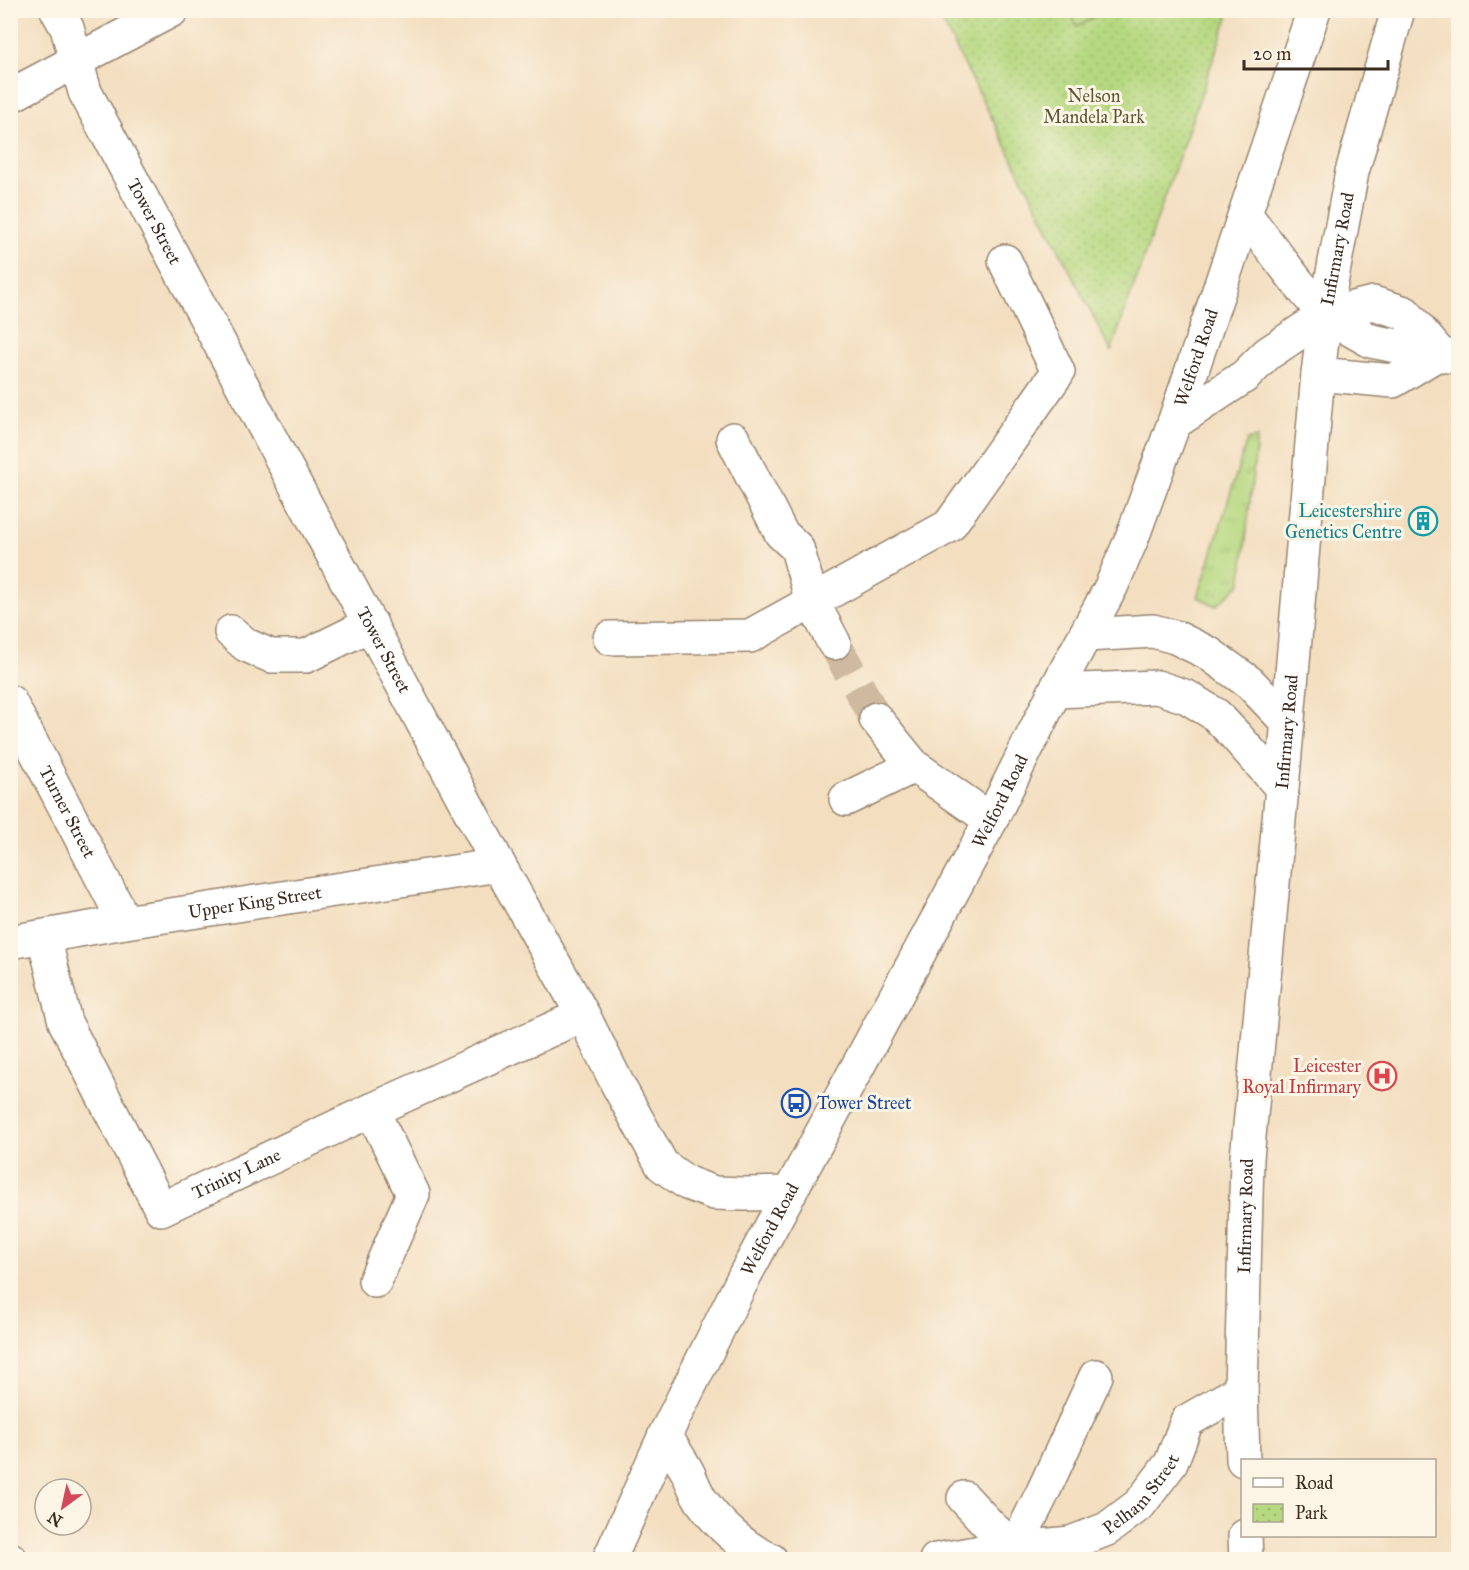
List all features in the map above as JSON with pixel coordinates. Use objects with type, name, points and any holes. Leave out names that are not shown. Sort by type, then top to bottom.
[{"type":"street","name":"Tower Street","points":[[57,10],[66,28],[85,92],[662,1165],[687,1183],[714,1193],[790,1193]]},
{"type":"street","points":[[10,96],[172,10]]},
{"type":"street","name":"Welford Road","points":[[609,1560],[665,1435],[745,1275],[991,820],[1055,691],[1111,587],[1132,538],[1174,423],[1314,10]]},
{"type":"street","name":"Infirmary Road","points":[[1243,1459],[1241,1390],[1247,1158],[1318,374],[1325,315],[1352,172],[1398,10]]},
{"type":"street","points":[[1245,214],[1325,315],[1371,341],[1449,356]]},
{"type":"street","points":[[610,638],[750,636],[949,526],[1058,372],[1005,261]]},
{"type":"street","points":[[1174,423],[1245,376],[1267,354],[1325,315]]},
{"type":"street","points":[[1318,374],[1393,381],[1449,356]]},
{"type":"street","points":[[733,439],[781,533],[797,548],[812,601],[834,643]]},
{"type":"street","points":[[231,632],[246,645],[271,656],[306,656],[371,624]]},
{"type":"street","points":[[1086,634],[1153,631],[1175,637],[1209,653],[1250,683],[1288,723]]},
{"type":"street","points":[[1055,691],[1157,687],[1187,697],[1216,715],[1282,788]]},
{"type":"street","name":"Turner Street","points":[[10,702],[125,922]]},
{"type":"street","points":[[876,719],[914,766],[991,820]]},
{"type":"street","points":[[846,799],[914,766]]},
{"type":"street","name":"Upper King Street","points":[[10,942],[125,922],[499,865]]},
{"type":"street","name":"Trinity Lane","points":[[44,937],[64,1022],[161,1209],[372,1110],[583,1016]]},
{"type":"street","points":[[372,1110],[413,1194],[375,1281]]},
{"type":"street","points":[[964,1498],[991,1527],[1015,1548],[1096,1376]]},
{"type":"street","name":"Pelham Street","points":[[936,1560],[1015,1548],[1071,1543],[1107,1529],[1140,1504],[1170,1463],[1187,1421],[1241,1390]]},
{"type":"street","points":[[665,1435],[687,1471],[701,1500],[719,1522],[738,1539],[771,1560]]},
{"type":"street","points":[[1245,1537],[1246,1560]]},
{"type":"green space","name":"Nelson Mandela Park","points":[[937,11],[1230,11],[1111,351]]},
{"type":"green space","points":[[1069,11],[1107,11],[1077,26]]},
{"type":"green space","points":[[1257,438],[1241,583],[1216,606],[1198,597],[1247,440]]},
{"type":"tunnel","points":[[834,643],[876,719]]},
{"type":"place","name":"Leicestershire Genetics Centre","points":[[1423,521]]},
{"type":"place","name":"Leicester Royal Infirmary","points":[[1382,1076]]},
{"type":"place","name":"Tower Street","points":[[796,1103]]}]
